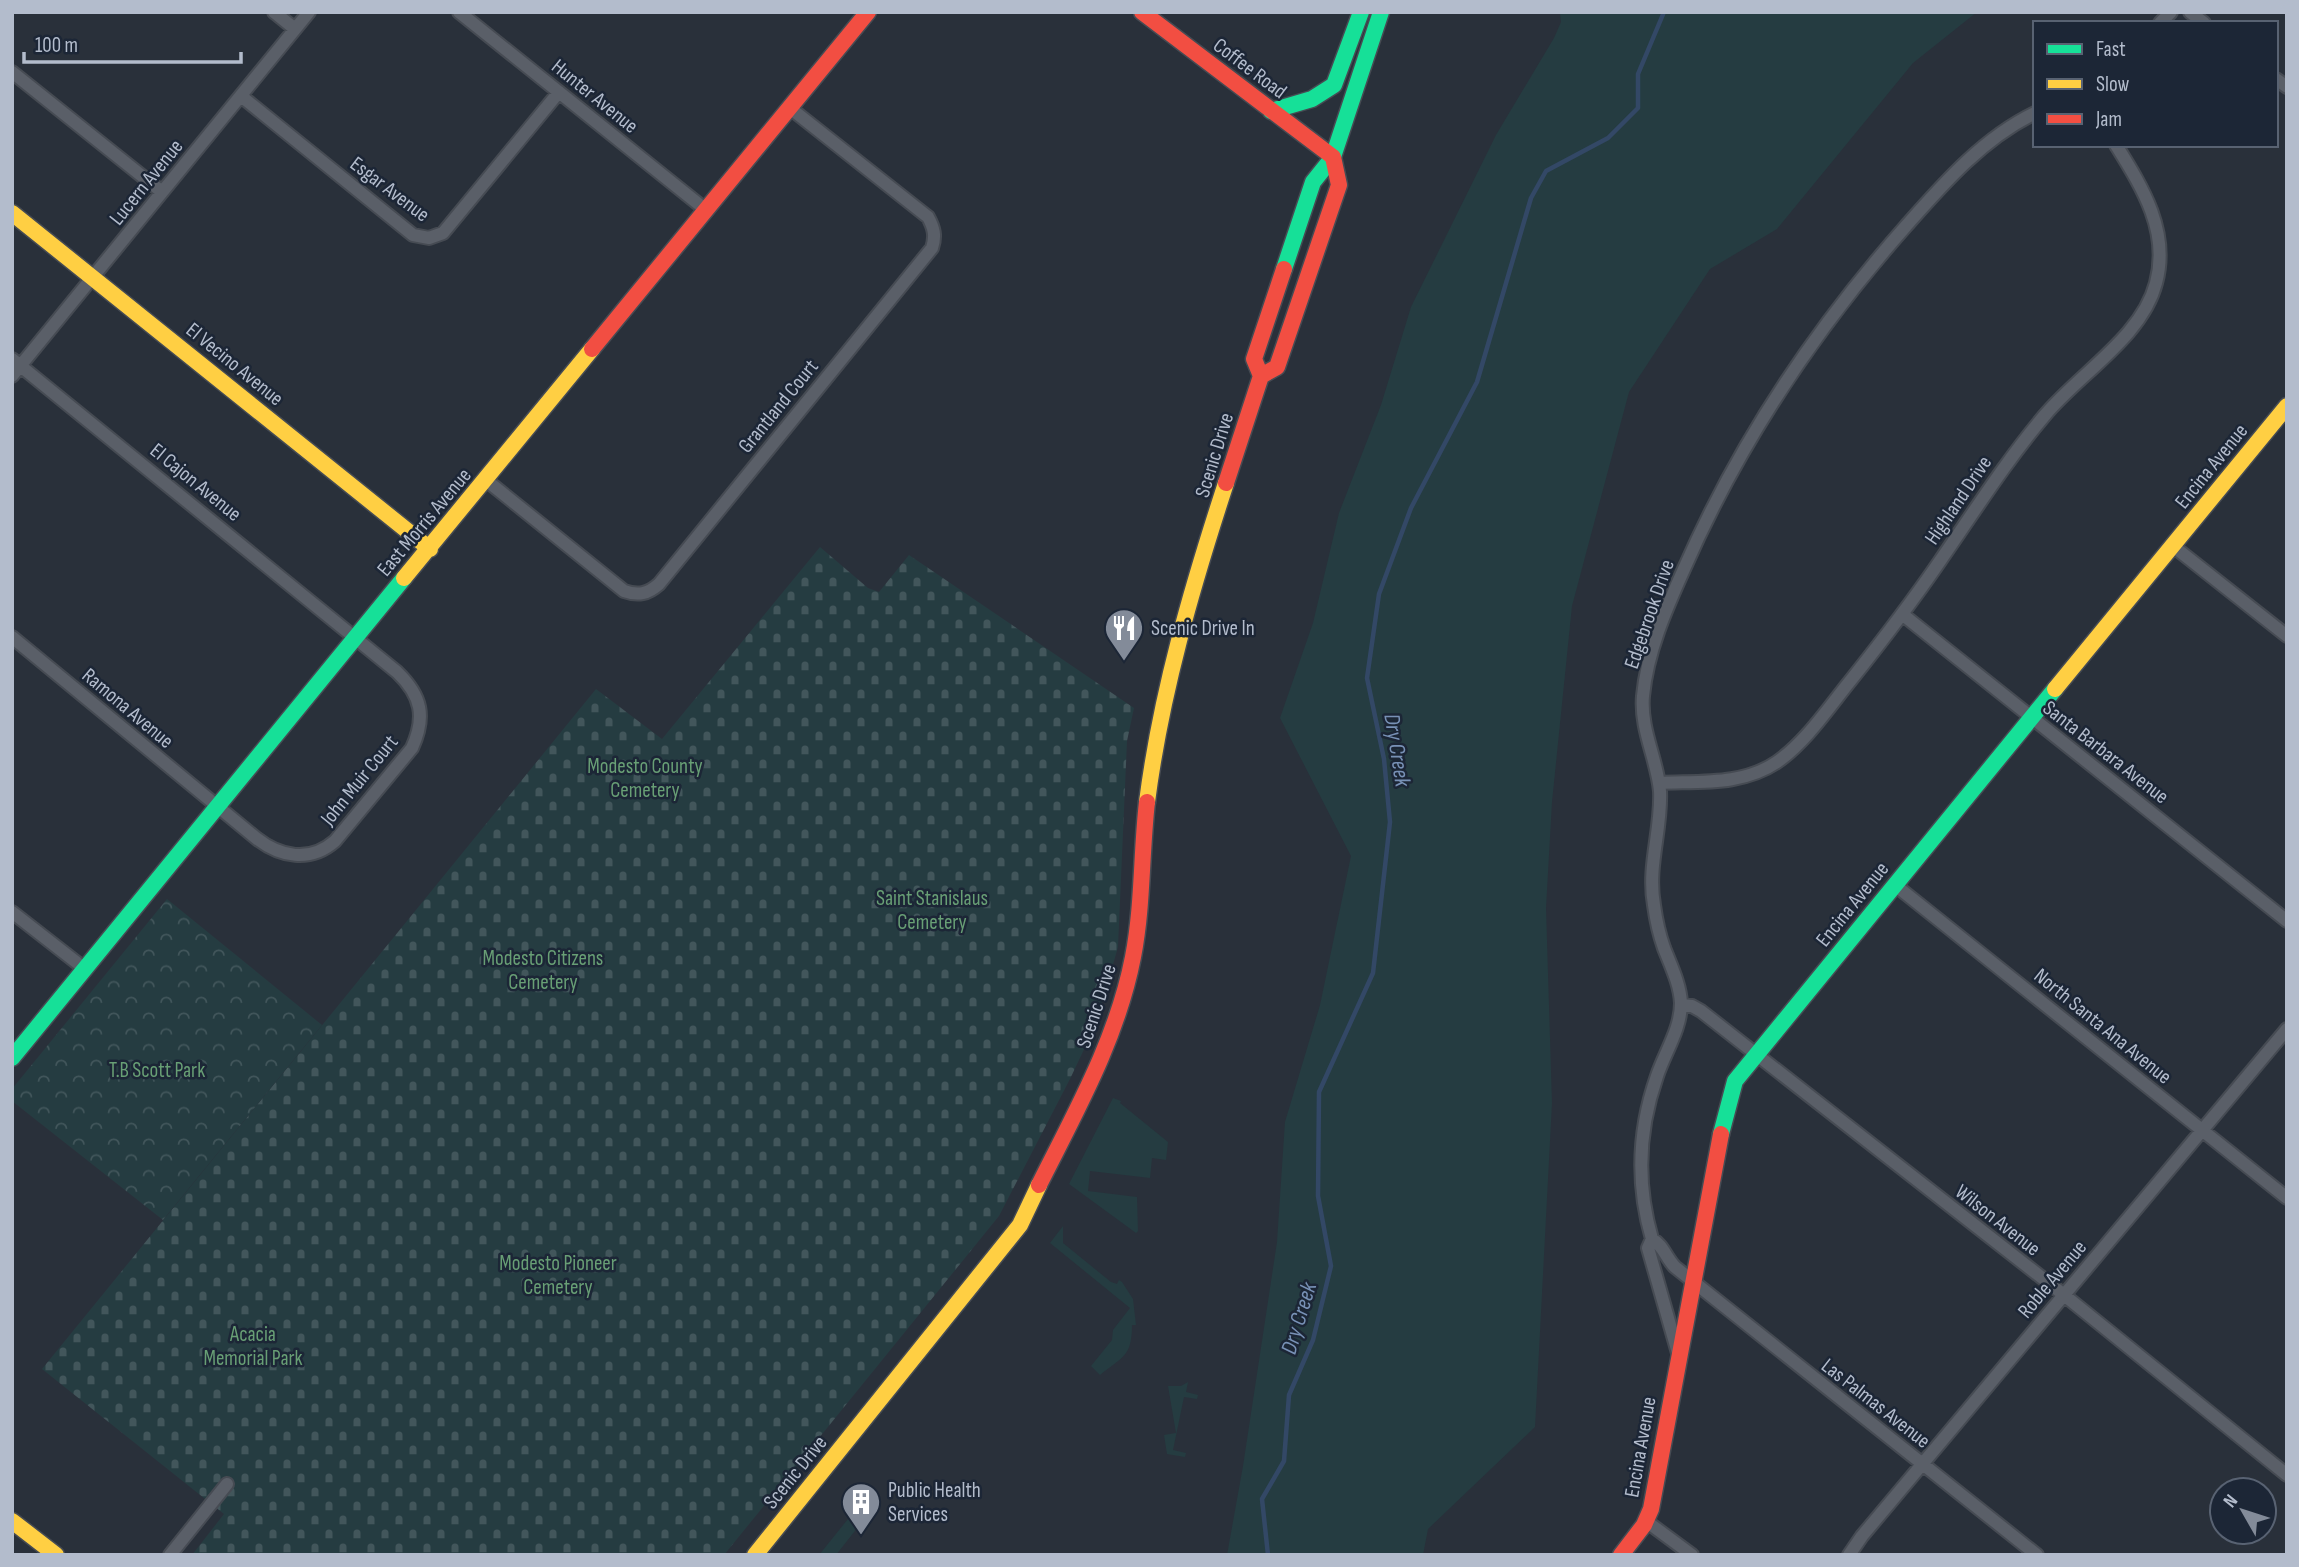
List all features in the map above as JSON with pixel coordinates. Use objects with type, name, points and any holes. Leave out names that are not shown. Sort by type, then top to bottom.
[{"type":"street","points":[[274,12],[295,29]]},
{"type":"street","name":"Lucern Avenue","points":[[12,376],[17,362],[93,276],[309,12]]},
{"type":"street","name":"Hunter Avenue","points":[[459,12],[706,210]]},
{"type":"street","name":"East Morris Avenue","points":[[12,1058],[868,12]]},
{"type":"street","name":"Coffee Road","points":[[1142,12],[1333,157]]},
{"type":"street","points":[[1271,111],[1308,103],[1334,85],[1361,12]]},
{"type":"street","name":"Scenic Drive","points":[[755,1555],[1020,1225],[1108,1045],[1134,957],[1150,780],[1175,654],[1261,376],[1254,359],[1313,182],[1333,157],[1381,12]]},
{"type":"street","points":[[12,72],[162,192]]},
{"type":"street","name":"Esgar Avenue","points":[[241,96],[413,235],[429,238],[443,233],[559,92]]},
{"type":"street","name":"Grantland Court","points":[[486,480],[624,591],[641,594],[652,591],[668,573],[932,248],[935,238],[928,217],[790,108]]},
{"type":"street","name":"Edgebrook Drive","points":[[1678,1354],[1648,1248],[1652,1239],[1641,1184],[1642,1138],[1652,1090],[1674,1037],[1681,1005],[1675,977],[1659,933],[1651,885],[1651,863],[1660,810],[1659,783],[1644,714],[1646,673],[1676,585],[1714,503],[1801,360],[1837,309],[1930,200],[1998,135],[2033,114]]},
{"type":"street","name":"Highland Drive","points":[[1659,783],[1740,779],[1756,774],[1778,761],[1822,716],[1902,614],[2028,435],[2063,394],[2130,330],[2148,303],[2156,284],[2160,263],[2158,230],[2145,194],[2117,147]]},
{"type":"street","name":"Scenic Drive","points":[[1261,376],[1278,367],[1339,185],[1333,157]]},
{"type":"street","name":"El Vecino Avenue","points":[[12,213],[430,549]]},
{"type":"street","name":"El Cajon Avenue","points":[[17,362],[356,637]]},
{"type":"street","name":"Encina Avenue","points":[[1646,1521],[1652,1504],[1728,1097],[1735,1081],[2287,406]]},
{"type":"street","points":[[2173,546],[2287,636]]},
{"type":"street","name":"Santa Barbara Avenue","points":[[1902,614],[2287,921]]},
{"type":"street","name":"Ramona Avenue","points":[[12,637],[219,808]]},
{"type":"street","name":"John Muir Court","points":[[219,808],[270,849],[283,854],[309,855],[335,841],[412,748],[421,721],[416,696],[403,678],[356,637]]},
{"type":"street","name":"North Santa Ana Avenue","points":[[1895,885],[2287,1198]]},
{"type":"street","points":[[12,912],[85,970]]},
{"type":"street","name":"Wilson Avenue","points":[[1681,1005],[1702,1011],[2287,1475]]},
{"type":"street","name":"Roble Avenue","points":[[1849,1555],[1861,1536],[2287,1029]]},
{"type":"street","name":"Edgebrook Drive","points":[[1652,1239],[1660,1243],[1672,1265],[1692,1281]]},
{"type":"street","name":"Las Palmas Avenue","points":[[1692,1281],[2037,1555]]},
{"type":"street","points":[[170,1555],[227,1484]]},
{"type":"street","points":[[12,1521],[56,1555]]},
{"type":"street","points":[[1621,1555],[1646,1521],[1692,1555]]},
{"type":"green space","points":[[1560,12],[1977,12],[1913,63],[1777,229],[1710,269],[1629,392],[1572,606],[1552,802],[1546,908],[1552,1103],[1535,1427],[1428,1529],[1423,1555],[1227,1555],[1277,1242],[1285,1122],[1320,1005],[1351,856],[1280,718],[1313,623],[1339,513],[1381,405],[1411,307],[1496,135],[1554,38],[1561,22]]},
{"type":"green space","points":[[820,547],[868,588],[879,592],[909,555],[1134,708],[1127,741],[1118,947],[1096,1024],[999,1216],[724,1555],[192,1555],[224,1514],[42,1369],[596,689],[662,739]]},
{"type":"green space","name":"T.B Scott Park","points":[[167,899],[322,1025],[163,1220],[12,1101],[12,1089]]},
{"type":"green space","points":[[1113,1098],[1121,1101],[1120,1103],[1168,1142],[1166,1160],[1152,1158],[1150,1178],[1090,1171],[1088,1191],[1137,1197],[1136,1233],[1069,1184]]},
{"type":"green space","points":[[1063,1226],[1063,1243],[1111,1282],[1122,1282],[1133,1299],[1136,1325],[1132,1325],[1128,1350],[1120,1360],[1100,1375],[1091,1366],[1112,1340],[1113,1330],[1130,1308],[1050,1243]]},
{"type":"green space","points":[[1188,1382],[1186,1392],[1198,1395],[1197,1399],[1184,1397],[1173,1450],[1186,1453],[1185,1457],[1167,1454],[1164,1435],[1176,1433],[1168,1386],[1181,1386]]},
{"type":"green space","points":[[848,1519],[858,1527],[836,1555],[819,1555]]},
{"type":"waterway","name":"Dry Creek","points":[[1268,1555],[1262,1499],[1284,1461],[1289,1395],[1313,1340],[1331,1266],[1318,1196],[1319,1092],[1373,973],[1390,822],[1384,759],[1367,678],[1379,594],[1411,508],[1477,382],[1531,198],[1546,171],[1608,138],[1638,108],[1638,74],[1664,12]]},
{"type":"traffic: fast","points":[[1271,111],[1312,99],[1334,85],[1361,12]]},
{"type":"traffic: fast","points":[[1284,269],[1313,182],[1333,157],[1381,12]]},
{"type":"traffic: fast","points":[[12,1058],[404,578]]},
{"type":"traffic: fast","points":[[1721,1134],[1735,1081],[2055,689]]},
{"type":"traffic: slow","points":[[12,213],[430,549]]},
{"type":"traffic: slow","points":[[404,578],[592,349]]},
{"type":"traffic: slow","points":[[2055,689],[2287,406]]},
{"type":"traffic: slow","points":[[1147,802],[1169,681],[1201,561],[1226,483]]},
{"type":"traffic: slow","points":[[755,1555],[1020,1225],[1039,1185]]},
{"type":"traffic: slow","points":[[12,1521],[56,1555]]},
{"type":"traffic: jam","points":[[592,349],[868,12]]},
{"type":"traffic: jam","points":[[1142,12],[1333,157]]},
{"type":"traffic: jam","points":[[1261,376],[1277,367],[1339,185],[1333,157]]},
{"type":"traffic: jam","points":[[1226,483],[1261,376],[1254,359],[1284,269]]},
{"type":"traffic: jam","points":[[1039,1185],[1094,1074],[1126,987],[1139,919],[1147,802]]},
{"type":"traffic: jam","points":[[1621,1555],[1644,1525],[1651,1509],[1721,1134]]},
{"type":"place","name":"Scenic Drive In","points":[[1124,662]]},
{"type":"place","name":"Public Health Services","points":[[861,1536]]},
{"type":"park label","name":"Modesto County Cemetery","points":[[645,778]]},
{"type":"park label","name":"Saint Stanislaus Cemetery","points":[[932,910]]},
{"type":"park label","name":"Modesto Citizens Cemetery","points":[[543,970]]},
{"type":"park label","name":"Modesto Pioneer Cemetery","points":[[558,1275]]},
{"type":"park label","name":"Acacia Memorial Park","points":[[253,1346]]}]
